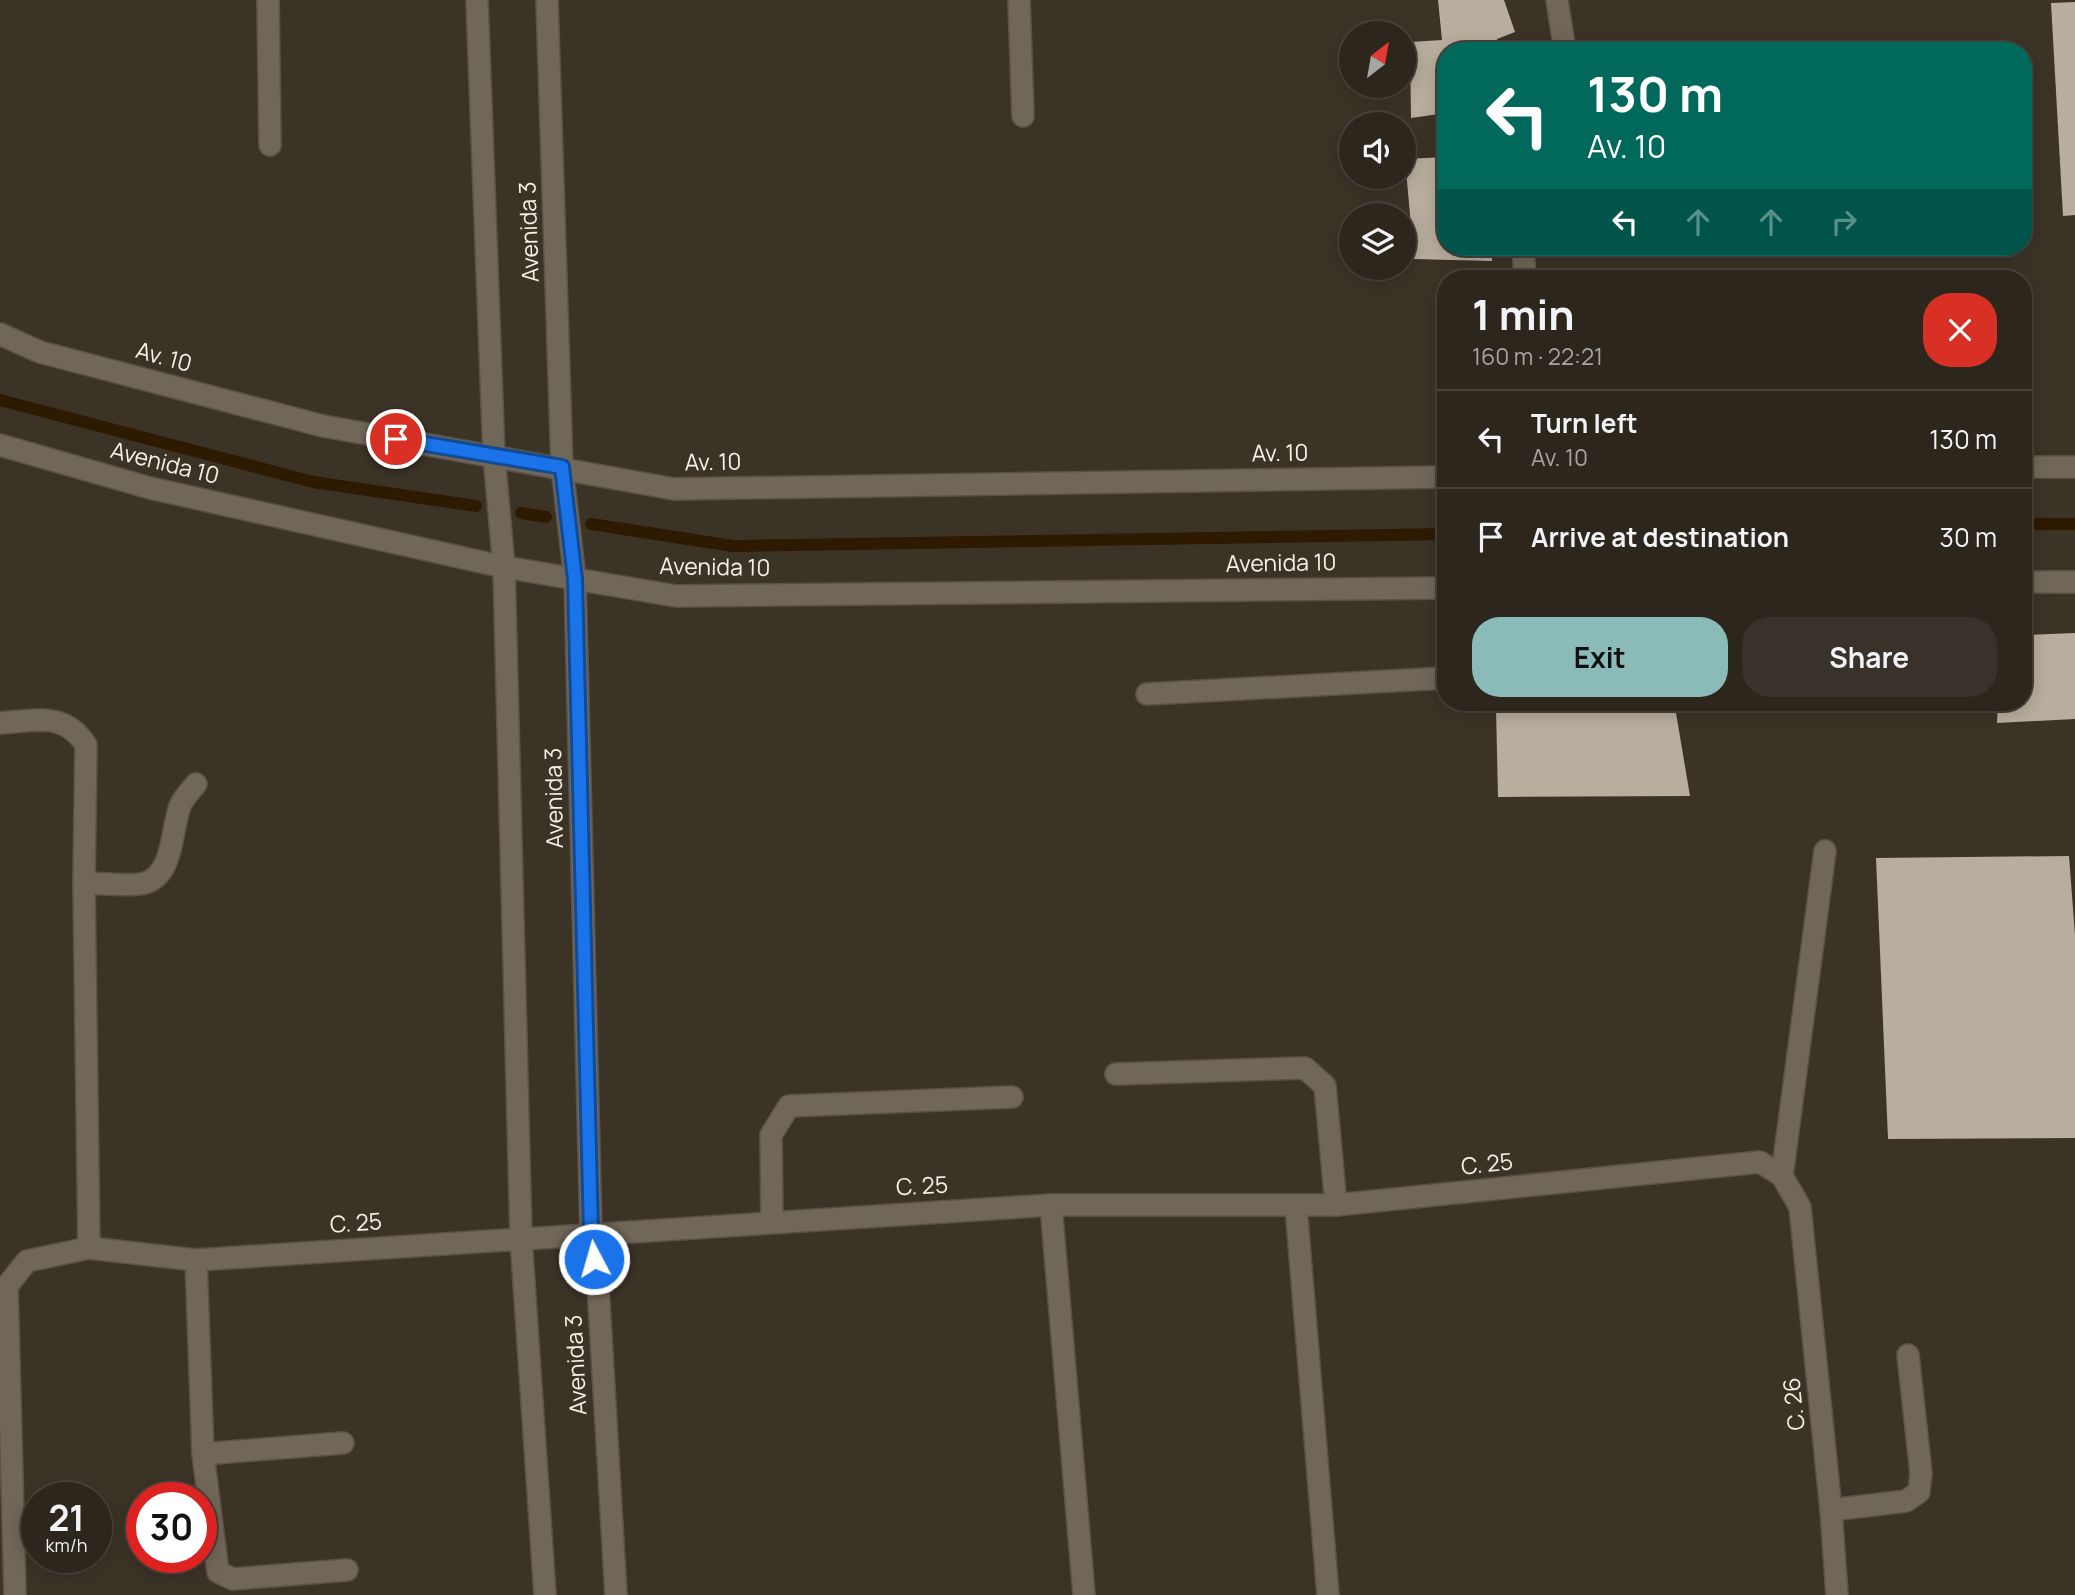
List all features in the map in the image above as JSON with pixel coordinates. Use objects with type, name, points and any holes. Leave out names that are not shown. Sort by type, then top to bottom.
[{"type":"street","points":[[268,0],[270,145]]},
{"type":"street","name":"Avenida 3","points":[[477,0],[494,456],[504,566],[521,1238],[545,1595]]},
{"type":"street","name":"Avenida 3","points":[[547,0],[562,467],[575,579],[591,1233],[598,1285],[616,1595]]},
{"type":"street","points":[[1019,0],[1023,116]]},
{"type":"street","points":[[1557,0],[1564,42]]},
{"type":"street","name":"Av. 10","points":[[0,334],[40,352],[323,426],[674,489],[1437,477]]},
{"type":"street","name":"Avenida 10","points":[[0,445],[150,488],[504,566],[676,596],[1437,588]]},
{"type":"street","points":[[2032,467],[2075,467]]},
{"type":"street","points":[[2032,582],[2075,582]]},
{"type":"street","points":[[1147,694],[1437,678]]},
{"type":"street","points":[[0,723],[52,720],[75,728],[86,745],[84,883],[89,1248]]},
{"type":"street","points":[[84,883],[144,883],[159,874],[169,858],[171,836],[181,803],[196,784]]},
{"type":"street","points":[[1782,1176],[1825,851]]},
{"type":"street","points":[[1116,1074],[1305,1068],[1325,1086],[1336,1206]]},
{"type":"street","points":[[772,1221],[771,1135],[789,1106],[1012,1097]]},
{"type":"street","name":"C. 25","points":[[15,1595],[7,1286],[27,1261],[89,1248],[195,1260],[1051,1205],[1336,1206],[1759,1162],[1782,1176]]},
{"type":"street","name":"C. 26","points":[[1782,1176],[1800,1207],[1837,1595]]},
{"type":"street","points":[[1051,1205],[1084,1595]]},
{"type":"street","points":[[1296,1207],[1328,1595]]},
{"type":"street","points":[[195,1260],[203,1454],[218,1572],[233,1579],[347,1570]]},
{"type":"street","points":[[1831,1510],[1906,1501],[1919,1492],[1921,1473],[1908,1355]]},
{"type":"street","points":[[203,1454],[344,1443]]},
{"type":"building","points":[[1438,0],[1504,0],[1515,32],[1497,39],[1497,42],[1437,42],[1437,114],[1416,117],[1416,112],[1411,112],[1411,98],[1416,98],[1416,42],[1442,40]]},
{"type":"building","points":[[2075,2],[2075,215],[2063,216],[2051,3]]},
{"type":"building","points":[[1437,157],[1437,256],[1492,256],[1492,261],[1416,259],[1416,203],[1409,203],[1408,189],[1416,189],[1416,158]]},
{"type":"building","points":[[1566,256],[1652,258],[1566,258]]},
{"type":"building","points":[[2075,633],[2075,719],[1997,723],[1998,711],[2032,711],[2032,635]]},
{"type":"building","points":[[1496,711],[1676,711],[1690,796],[1498,797]]},
{"type":"building","points":[[2069,856],[2075,935],[2075,1138],[1888,1139],[1876,858]]},
{"type":"waterway","points":[[0,400],[313,482],[476,506]]},
{"type":"waterway","points":[[521,513],[546,517]]},
{"type":"waterway","points":[[591,524],[733,546],[1437,534]]},
{"type":"waterway","points":[[2032,524],[2075,524]]},
{"type":"route","points":[[396,439],[562,467],[575,579],[591,1233],[594,1259]]}]
